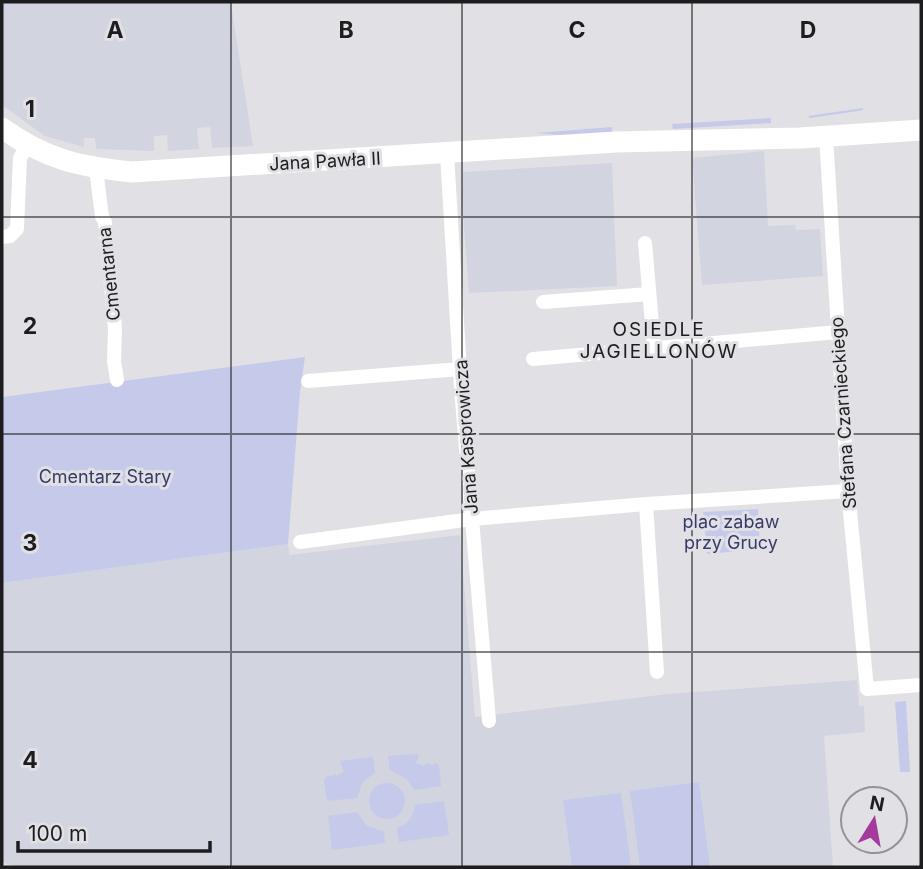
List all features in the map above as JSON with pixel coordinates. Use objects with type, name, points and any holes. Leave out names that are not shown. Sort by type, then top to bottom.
[{"type":"main road","name":"Jana Pawła II","points":[[657,140],[800,125],[921,118]]},
{"type":"main road","name":"Jana Pawła II","points":[[2,128],[27,146],[60,160],[96,169],[132,173],[657,140],[826,136],[921,130]]},
{"type":"street","name":"Stefana Czarnieckiego","points":[[826,136],[848,491],[867,689],[921,685]]},
{"type":"street","points":[[2,237],[10,236],[17,229],[20,158],[27,146]]},
{"type":"street","name":"Jana Kasprowicza","points":[[447,153],[460,369],[489,721]]},
{"type":"street","name":"Cmentarna","points":[[96,169],[102,217],[105,222],[117,380]]},
{"type":"street","points":[[645,243],[654,347]]},
{"type":"street","points":[[543,302],[649,294]]},
{"type":"street","points":[[533,359],[838,332]]},
{"type":"street","points":[[308,381],[460,369]]},
{"type":"street","points":[[300,542],[472,519],[848,491]]},
{"type":"street","points":[[646,504],[657,671]]},
{"type":"shaded area","points":[[2,2],[251,2],[231,4],[253,146],[212,148],[210,127],[197,128],[199,149],[168,151],[167,135],[154,136],[154,151],[96,149],[95,138],[84,138],[84,147],[45,136],[2,105]]},
{"type":"shaded area","points":[[764,151],[768,226],[795,225],[796,230],[820,229],[823,276],[702,285],[692,158]]},
{"type":"shaded area","points":[[612,163],[617,286],[469,293],[462,200],[463,172]]},
{"type":"shaded area","points":[[460,535],[475,717],[668,694],[857,680],[859,706],[864,706],[865,732],[824,736],[833,867],[15,867],[2,862],[2,583],[288,544],[289,555]]},
{"type":"green space","points":[[863,108],[810,118],[808,116]]},
{"type":"green space","points":[[771,118],[771,123],[673,129],[672,124]]},
{"type":"green space","points":[[612,127],[612,133],[567,136],[536,133]]},
{"type":"green space","name":"Cmentarz Stary","points":[[305,357],[288,544],[2,583],[2,397]]},
{"type":"green space","name":"plac zabaw przy Grucy","points":[[758,509],[760,549],[707,554],[703,512]]},
{"type":"green space","points":[[906,701],[910,772],[900,772],[895,702]]},
{"type":"green space","points":[[419,754],[416,763],[424,766],[426,763],[433,765],[434,762],[439,765],[441,786],[414,790],[407,779],[390,770],[388,756]]},
{"type":"green space","points":[[373,757],[375,773],[363,781],[357,798],[327,801],[324,780],[328,775],[337,776],[344,772],[340,761]]},
{"type":"green space","points":[[699,782],[710,867],[640,867],[630,791]]},
{"type":"green space","points":[[387,783],[400,788],[405,801],[400,814],[387,819],[374,814],[369,801],[374,788]]},
{"type":"green space","points":[[621,793],[631,867],[572,867],[563,800]]},
{"type":"green space","points":[[444,801],[449,835],[399,842],[397,828],[410,820],[415,805]]},
{"type":"green space","points":[[357,812],[366,825],[384,832],[385,843],[332,850],[328,816]]},
{"type":"district","name":"OSIEDLE JAGIELLONÓW","points":[[659,340]]}]
